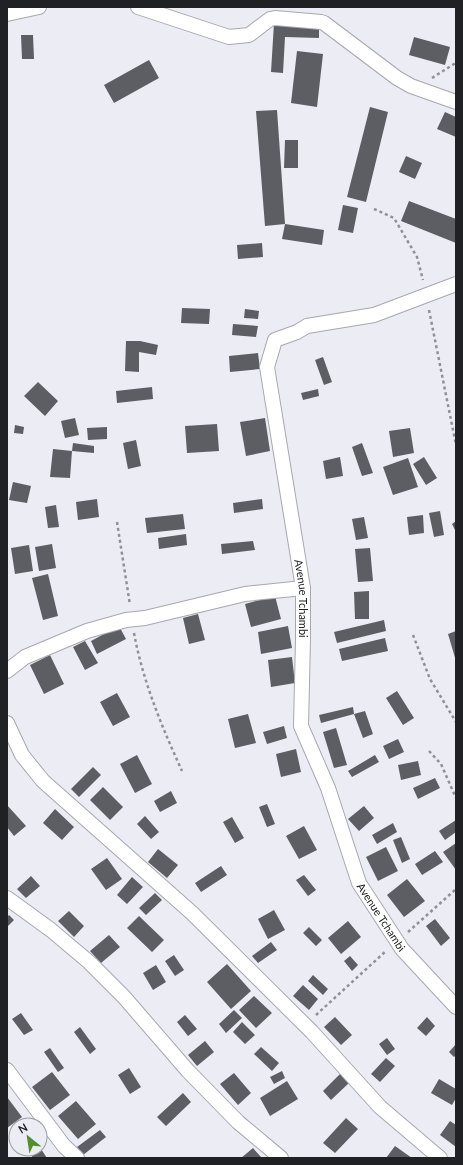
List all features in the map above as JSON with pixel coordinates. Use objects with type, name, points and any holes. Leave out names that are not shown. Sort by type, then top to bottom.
[{"type":"street","points":[[7,14],[39,7]]},
{"type":"street","points":[[138,7],[229,37],[249,35],[270,19],[275,18],[321,22],[397,78],[411,86],[456,102]]},
{"type":"street","name":"Avenue Tchambi","points":[[456,284],[374,315],[307,326],[275,340],[267,367],[303,588],[304,639],[301,726],[328,788],[360,883],[402,949],[456,1007]]},
{"type":"street","points":[[7,670],[25,657],[87,632],[245,594],[303,588]]},
{"type":"street","points":[[7,723],[22,755],[42,781],[192,913],[305,1024],[380,1107],[440,1158]]},
{"type":"street","points":[[7,898],[51,930],[89,962],[124,997],[188,1071],[238,1122],[281,1158]]},
{"type":"street","points":[[7,1070],[64,1146],[77,1158]]},
{"type":"path","points":[[419,89],[456,61]]},
{"type":"path","points":[[374,209],[394,218],[417,257],[456,445]]},
{"type":"path","points":[[117,522],[138,652],[158,717],[182,771]]},
{"type":"path","points":[[413,635],[430,679],[456,722]]},
{"type":"path","points":[[429,751],[440,764],[456,798]]},
{"type":"path","points":[[305,1024],[456,889]]},
{"type":"building","points":[[274,23],[319,25],[319,38],[285,37],[283,73],[271,72]]},
{"type":"building","points":[[21,35],[33,35],[34,59],[22,59]]},
{"type":"building","points":[[414,37],[450,47],[445,65],[409,55]]},
{"type":"building","points":[[297,51],[323,54],[317,107],[291,103]]},
{"type":"building","points":[[149,60],[159,78],[114,103],[104,85]]},
{"type":"building","points":[[370,107],[388,112],[366,202],[347,197]]},
{"type":"building","points":[[277,110],[285,224],[265,226],[256,111]]},
{"type":"building","points":[[445,112],[456,117],[456,137],[437,129]]},
{"type":"building","points":[[285,140],[298,140],[298,168],[284,168]]},
{"type":"building","points":[[406,156],[422,163],[415,179],[399,172]]},
{"type":"building","points":[[409,201],[456,219],[456,243],[401,221]]},
{"type":"building","points":[[343,205],[358,208],[353,233],[338,230]]},
{"type":"building","points":[[285,224],[324,230],[322,245],[282,239]]},
{"type":"building","points":[[262,243],[263,257],[238,259],[237,245]]},
{"type":"building","points":[[182,308],[210,309],[209,324],[181,323]]},
{"type":"building","points":[[245,309],[259,311],[258,319],[244,318]]},
{"type":"building","points":[[233,324],[258,326],[256,337],[232,335]]},
{"type":"building","points":[[126,341],[140,341],[158,345],[156,355],[139,352],[139,372],[125,371]]},
{"type":"building","points":[[258,353],[260,369],[230,372],[229,356]]},
{"type":"building","points":[[323,357],[332,382],[324,385],[315,360]]},
{"type":"building","points":[[38,382],[58,401],[45,416],[24,396]]},
{"type":"building","points":[[152,387],[153,399],[117,403],[116,391]]},
{"type":"building","points":[[318,389],[319,396],[303,400],[301,393]]},
{"type":"building","points":[[75,418],[79,435],[65,438],[61,421]]},
{"type":"building","points":[[265,418],[270,451],[246,456],[240,422]]},
{"type":"building","points":[[217,424],[219,451],[187,453],[185,426]]},
{"type":"building","points":[[15,425],[24,427],[23,434],[14,433]]},
{"type":"building","points":[[107,427],[107,439],[88,440],[87,428]]},
{"type":"building","points":[[410,428],[414,453],[393,457],[389,431]]},
{"type":"building","points":[[136,440],[141,466],[128,469],[123,443]]},
{"type":"building","points":[[73,443],[94,446],[94,453],[72,451]]},
{"type":"building","points":[[362,443],[373,473],[362,476],[352,447]]},
{"type":"building","points":[[53,449],[72,451],[70,478],[50,477]]},
{"type":"building","points":[[340,457],[343,476],[326,479],[323,461]]},
{"type":"building","points":[[424,457],[437,478],[426,485],[413,464]]},
{"type":"building","points":[[408,458],[418,487],[393,495],[383,467]]},
{"type":"building","points":[[13,482],[31,486],[27,503],[9,500]]},
{"type":"building","points":[[97,499],[99,517],[78,520],[76,502]]},
{"type":"building","points":[[262,499],[263,509],[234,513],[233,503]]},
{"type":"building","points":[[56,505],[59,527],[48,528],[45,507]]},
{"type":"building","points":[[440,511],[444,535],[434,537],[429,513]]},
{"type":"building","points":[[183,514],[185,529],[147,533],[145,518]]},
{"type":"building","points":[[423,515],[424,533],[409,535],[407,517]]},
{"type":"building","points":[[364,517],[368,538],[356,540],[352,519]]},
{"type":"building","points":[[456,521],[456,532],[452,524]]},
{"type":"building","points":[[186,534],[187,545],[159,549],[158,538]]},
{"type":"building","points":[[253,541],[255,550],[222,554],[221,544]]},
{"type":"building","points":[[52,544],[56,568],[39,571],[35,547]]},
{"type":"building","points":[[29,545],[33,571],[15,574],[11,548]]},
{"type":"building","points":[[370,548],[373,581],[358,582],[355,549]]},
{"type":"building","points":[[48,574],[58,616],[43,620],[32,578]]},
{"type":"building","points":[[369,591],[369,619],[355,619],[354,592]]},
{"type":"building","points":[[275,596],[281,619],[251,627],[245,604]]},
{"type":"building","points":[[198,614],[205,640],[189,644],[183,618]]},
{"type":"building","points":[[384,620],[386,631],[337,643],[334,632]]},
{"type":"building","points":[[119,626],[126,639],[97,654],[91,641]]},
{"type":"building","points":[[288,626],[292,648],[261,654],[258,632]]},
{"type":"building","points":[[456,631],[456,661],[448,634]]},
{"type":"building","points":[[385,638],[388,651],[342,661],[339,649]]},
{"type":"building","points":[[85,641],[98,663],[85,670],[73,647]]},
{"type":"building","points":[[50,655],[64,684],[44,694],[30,665]]},
{"type":"building","points":[[292,657],[295,683],[271,687],[268,660]]},
{"type":"building","points":[[397,691],[414,718],[403,725],[386,698]]},
{"type":"building","points":[[117,693],[130,717],[113,726],[100,702]]},
{"type":"building","points":[[353,707],[354,714],[321,723],[319,715]]},
{"type":"building","points":[[365,711],[373,734],[363,738],[354,714]]},
{"type":"building","points":[[248,714],[256,743],[235,748],[228,719]]},
{"type":"building","points":[[284,726],[287,738],[267,744],[263,732]]},
{"type":"building","points":[[336,728],[347,765],[334,768],[323,732]]},
{"type":"building","points":[[398,739],[404,752],[389,759],[383,746]]},
{"type":"building","points":[[296,749],[301,772],[281,777],[276,754]]},
{"type":"building","points":[[137,755],[152,784],[135,793],[120,764]]},
{"type":"building","points":[[375,755],[379,762],[352,777],[348,771]]},
{"type":"building","points":[[418,761],[421,775],[401,780],[398,765]]},
{"type":"building","points":[[93,767],[101,775],[79,797],[71,789]]},
{"type":"building","points":[[435,778],[440,788],[418,799],[413,788]]},
{"type":"building","points":[[103,787],[123,807],[110,820],[90,800]]},
{"type":"building","points":[[171,791],[177,803],[160,812],[154,801]]},
{"type":"building","points":[[267,804],[275,824],[267,827],[259,807]]},
{"type":"building","points":[[7,805],[26,826],[14,836],[7,827]]},
{"type":"building","points":[[364,806],[374,818],[359,831],[348,819]]},
{"type":"building","points":[[55,809],[74,827],[62,840],[43,823]]},
{"type":"building","points":[[145,816],[159,832],[151,839],[137,824]]},
{"type":"building","points":[[232,817],[244,838],[235,843],[223,822]]},
{"type":"building","points":[[456,820],[456,832],[445,840],[439,831]]},
{"type":"building","points":[[393,823],[397,832],[377,844],[372,835]]},
{"type":"building","points":[[304,826],[317,850],[299,859],[286,836]]},
{"type":"building","points":[[401,837],[410,859],[402,863],[393,840]]},
{"type":"building","points":[[456,843],[456,870],[443,852]]},
{"type":"building","points":[[386,847],[398,871],[378,881],[366,857]]},
{"type":"building","points":[[158,849],[178,865],[167,878],[148,862]]},
{"type":"building","points":[[435,851],[443,862],[422,875],[415,864]]},
{"type":"building","points":[[107,858],[122,879],[106,890],[91,869]]},
{"type":"building","points":[[221,866],[227,875],[201,892],[195,883]]},
{"type":"building","points":[[304,875],[316,890],[308,896],[296,880]]},
{"type":"building","points":[[31,876],[40,886],[26,898],[17,889]]},
{"type":"building","points":[[132,877],[143,887],[127,904],[117,895]]},
{"type":"building","points":[[407,879],[425,901],[404,917],[387,895]]},
{"type":"building","points":[[155,893],[162,900],[146,915],[139,908]]},
{"type":"building","points":[[274,910],[285,930],[268,939],[258,919]]},
{"type":"building","points":[[69,911],[84,926],[74,937],[58,921]]},
{"type":"building","points":[[9,915],[14,920],[7,927],[7,917]]},
{"type":"building","points":[[139,916],[164,940],[152,952],[127,928]]},
{"type":"building","points":[[435,919],[450,938],[441,946],[426,926]]},
{"type":"building","points":[[348,921],[361,937],[341,954],[328,938]]},
{"type":"building","points":[[309,927],[322,940],[316,946],[303,933]]},
{"type":"building","points":[[109,935],[120,947],[101,963],[90,951]]},
{"type":"building","points":[[271,942],[277,950],[258,963],[252,956]]},
{"type":"building","points":[[174,955],[184,970],[175,976],[165,961]]},
{"type":"building","points":[[350,956],[358,965],[352,971],[344,961]]},
{"type":"building","points":[[227,964],[251,991],[231,1009],[207,982]]},
{"type":"building","points":[[156,965],[166,982],[153,990],[143,973]]},
{"type":"building","points":[[313,975],[328,989],[323,995],[308,981]]},
{"type":"building","points":[[303,985],[318,999],[309,1010],[293,996]]},
{"type":"building","points":[[254,996],[272,1013],[256,1028],[239,1010]]},
{"type":"building","points":[[234,1010],[242,1018],[226,1033],[219,1024]]},
{"type":"building","points":[[21,1013],[33,1030],[24,1035],[12,1019]]},
{"type":"building","points":[[185,1015],[197,1029],[188,1036],[177,1022]]},
{"type":"building","points":[[335,1017],[352,1035],[341,1045],[324,1027]]},
{"type":"building","points":[[427,1017],[435,1026],[426,1036],[417,1028]]},
{"type":"building","points":[[242,1022],[255,1035],[245,1044],[233,1032]]},
{"type":"building","points":[[80,1027],[96,1049],[90,1054],[74,1032]]},
{"type":"building","points":[[387,1038],[395,1049],[387,1055],[379,1044]]},
{"type":"building","points":[[205,1041],[214,1052],[197,1066],[188,1055]]},
{"type":"building","points":[[456,1044],[456,1055],[454,1057],[449,1052]]},
{"type":"building","points":[[261,1047],[279,1063],[272,1071],[254,1054]]},
{"type":"building","points":[[50,1048],[64,1068],[58,1072],[44,1052]]},
{"type":"building","points":[[386,1058],[395,1066],[380,1082],[371,1074]]},
{"type":"building","points":[[129,1068],[141,1087],[130,1094],[118,1075]]},
{"type":"building","points":[[282,1071],[285,1078],[274,1084],[270,1077]]},
{"type":"building","points":[[52,1072],[70,1095],[50,1110],[32,1087]]},
{"type":"building","points":[[234,1073],[251,1093],[238,1105],[220,1084]]},
{"type":"building","points":[[340,1074],[349,1083],[331,1100],[323,1091]]},
{"type":"building","points":[[439,1079],[456,1089],[456,1098],[452,1105],[431,1093]]},
{"type":"building","points":[[287,1081],[298,1099],[270,1116],[260,1098]]},
{"type":"building","points":[[183,1093],[191,1102],[166,1126],[157,1117]]},
{"type":"building","points":[[7,1097],[22,1117],[8,1117],[7,1128]]},
{"type":"building","points":[[76,1101],[96,1124],[78,1139],[58,1116]]},
{"type":"building","points":[[346,1118],[358,1129],[335,1153],[323,1143]]},
{"type":"building","points":[[450,1121],[456,1125],[456,1147],[440,1135]]},
{"type":"building","points":[[100,1130],[106,1137],[83,1155],[77,1147]]},
{"type":"building","points":[[395,1146],[412,1158],[386,1158]]},
{"type":"building","points":[[253,1148],[261,1157],[241,1158]]},
{"type":"building","points":[[32,1157],[47,1158],[33,1158]]}]
